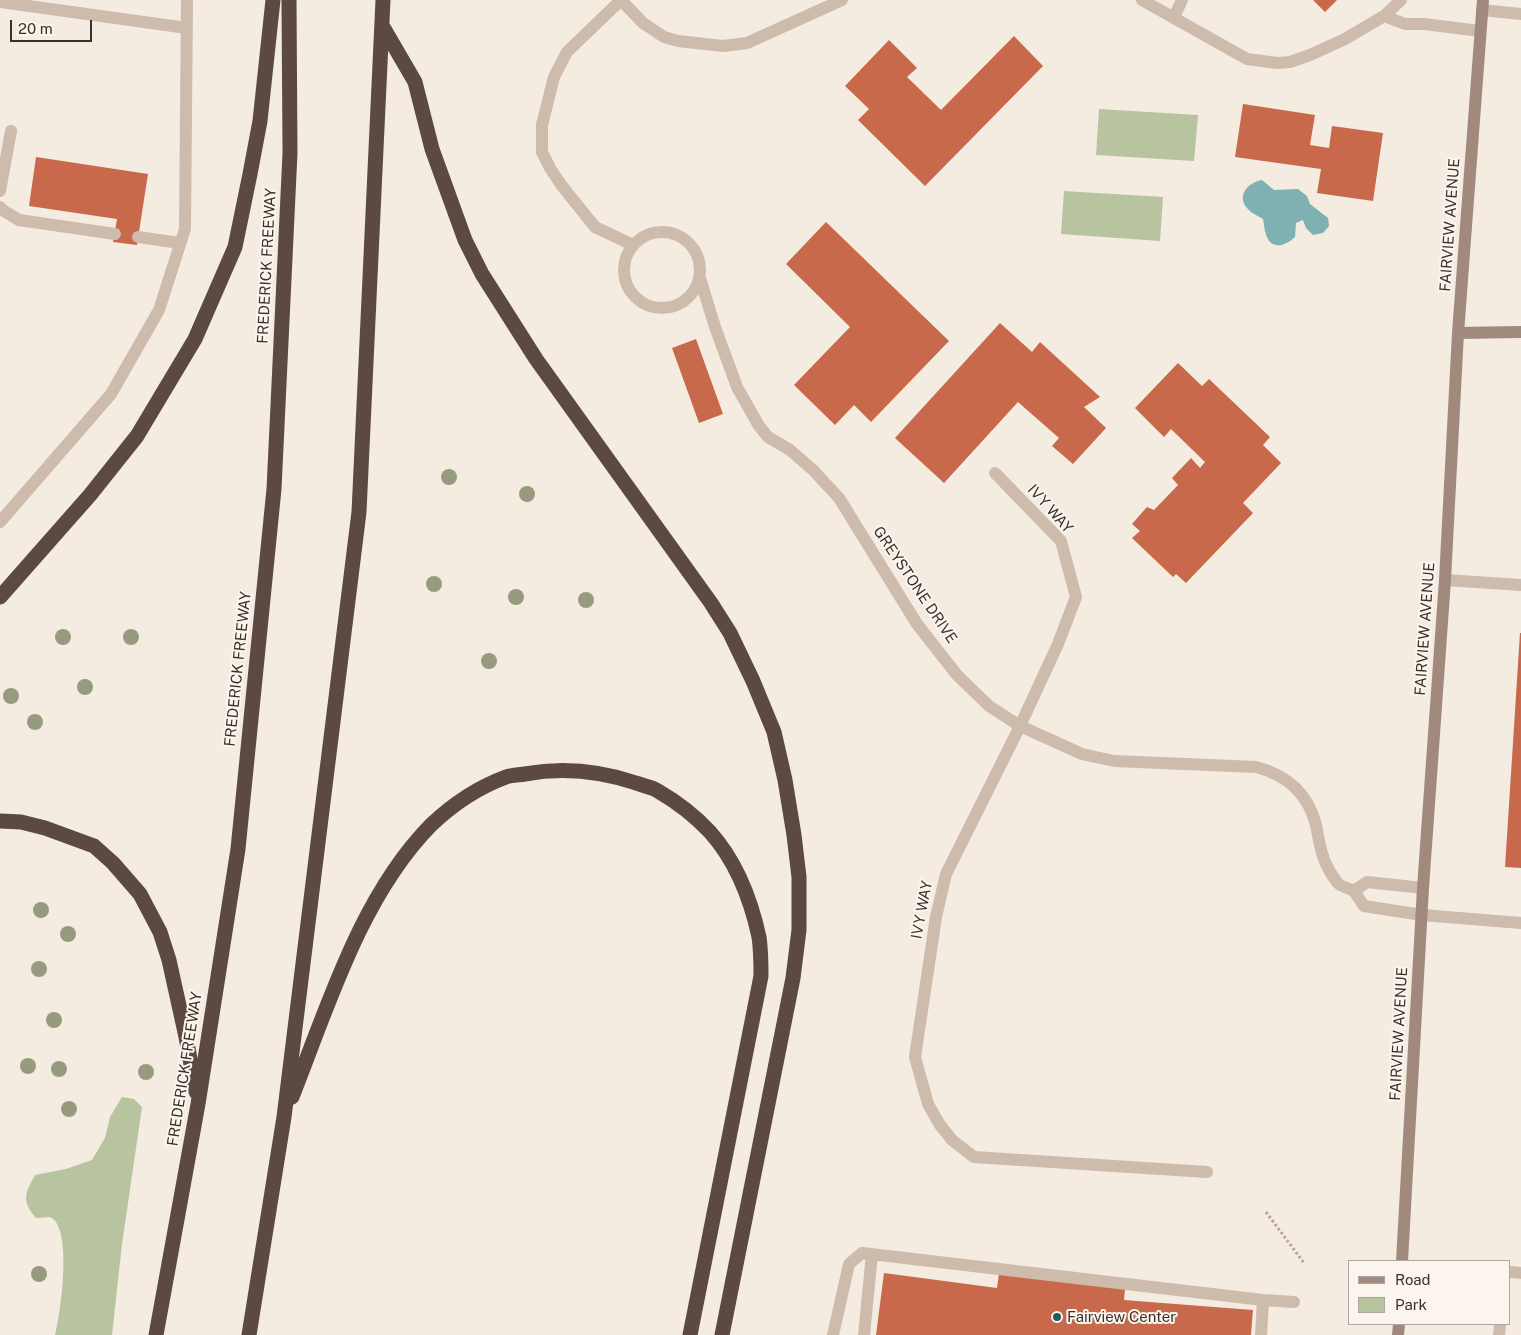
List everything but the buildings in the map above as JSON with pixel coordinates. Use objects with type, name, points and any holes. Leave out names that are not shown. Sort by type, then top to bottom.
[{"type":"highway","points":[[0,597],[90,495],[137,436],[195,339],[235,247],[260,121],[273,0]]},
{"type":"highway","name":"FREDERICK FREEWAY","points":[[156,1335],[198,1104],[238,849],[274,489],[290,153],[288,0]]},
{"type":"highway","points":[[250,1335],[284,1117],[359,512],[383,0]]},
{"type":"highway","points":[[383,27],[415,82],[432,150],[465,240],[482,274],[536,359],[711,602],[734,641],[774,732],[785,780],[794,835],[798,877],[799,930],[794,978],[722,1335]]},
{"type":"highway","points":[[284,1117],[362,925],[386,882],[407,851],[432,824],[483,786],[508,776],[544,770],[580,771],[617,777],[657,790],[680,806],[710,832],[730,860],[749,899],[759,939],[761,976],[690,1335]]},
{"type":"highway","points":[[0,821],[20,822],[45,828],[94,846],[113,863],[140,894],[160,932],[168,960],[186,1037],[198,1104]]},
{"type":"street","points":[[0,522],[110,394],[159,310],[185,229],[187,0]]},
{"type":"street","points":[[700,278],[696,290],[688,300],[664,309],[646,305],[631,293],[624,269],[626,256],[633,246],[595,227],[562,186],[542,152],[542,125],[554,77],[567,52],[621,0],[643,23],[664,37],[685,42],[723,46],[747,43],[842,0]]},
{"type":"street","points":[[1142,0],[1246,59],[1276,63],[1290,62],[1345,40],[1384,16],[1401,0]]},
{"type":"street","points":[[1174,17],[1182,0]]},
{"type":"street","points":[[0,2],[187,28]]},
{"type":"street","points":[[1483,5],[1521,14]]},
{"type":"street","name":"FAIRVIEW AVENUE","points":[[1402,1260],[1423,888],[1445,580],[1458,333],[1483,5]]},
{"type":"street","points":[[1384,16],[1405,24],[1424,24],[1480,31]]},
{"type":"street","points":[[0,191],[11,131]]},
{"type":"street","points":[[0,207],[19,220],[115,234]]},
{"type":"street","name":"GREYSTONE DRIVE","points":[[633,246],[642,237],[654,232],[667,232],[679,235],[690,242],[697,253],[701,265],[700,278],[715,327],[737,387],[759,426],[768,437],[790,450],[813,470],[839,498],[918,624],[957,675],[989,706],[1020,726],[1082,754],[1114,761],[1256,767],[1271,771],[1298,788],[1310,807],[1316,823],[1322,857],[1331,874],[1340,885],[1354,891],[1364,906],[1422,915],[1521,923]]},
{"type":"street","points":[[138,237],[180,243]]},
{"type":"street","points":[[1458,333],[1521,332]]},
{"type":"street","name":"IVY WAY","points":[[995,473],[1061,542],[1076,597],[1058,644],[1020,726],[946,874],[935,926],[915,1057],[928,1104],[940,1125],[952,1140],[974,1157],[1207,1172]]},
{"type":"street","points":[[1445,580],[1521,585]]},
{"type":"street","points":[[1354,891],[1367,882],[1423,888]]},
{"type":"street","points":[[833,1335],[849,1264],[862,1253],[1263,1300],[1294,1302]]},
{"type":"street","points":[[864,1335],[872,1254]]},
{"type":"street","points":[[1261,1335],[1263,1300]]},
{"type":"path","points":[[1266,1212],[1304,1263]]},
{"type":"green space","points":[[1099,109],[1198,115],[1194,161],[1096,155]]},
{"type":"green space","points":[[1064,191],[1163,197],[1160,241],[1061,234]]},
{"type":"green space","points":[[122,1097],[134,1099],[142,1107],[122,1244],[112,1335],[55,1335],[60,1310],[63,1277],[63,1245],[56,1221],[51,1217],[36,1218],[31,1212],[26,1201],[27,1192],[35,1175],[66,1169],[92,1160],[105,1138],[110,1117]]},
{"type":"water","points":[[1262,180],[1274,190],[1298,189],[1307,196],[1310,204],[1328,218],[1329,226],[1323,233],[1313,235],[1306,228],[1303,220],[1296,223],[1295,237],[1290,241],[1281,245],[1270,242],[1263,219],[1249,210],[1243,198],[1243,194],[1249,186]]},
{"type":"place","name":"Fairview Center","points":[[1057,1317]]}]
